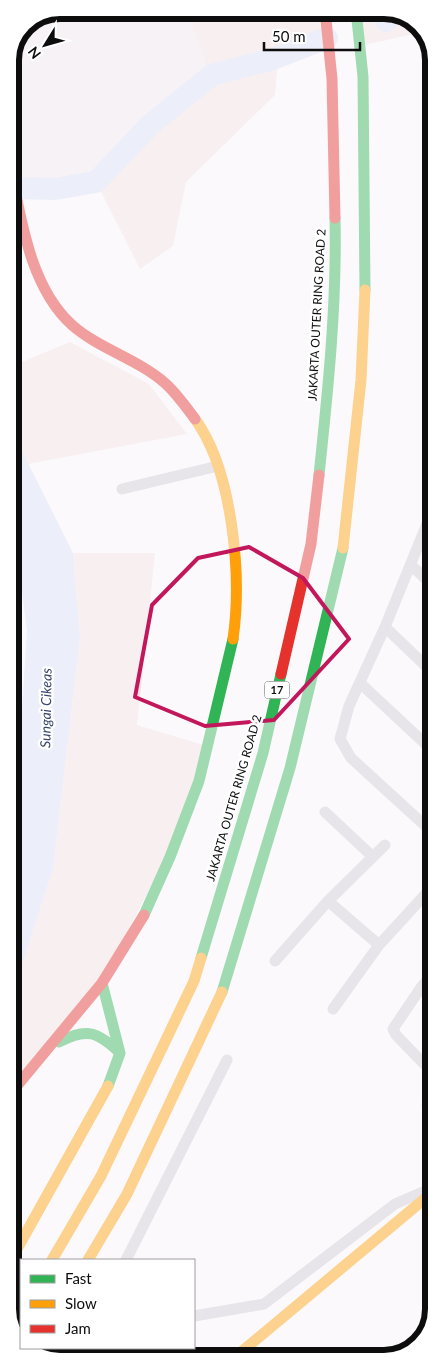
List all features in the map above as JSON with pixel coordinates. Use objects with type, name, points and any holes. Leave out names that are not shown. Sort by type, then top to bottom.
[{"type":"main road","name":"JAKARTA OUTER RING ROAD 2","points":[[53,1259],[101,1176],[194,981],[263,753],[311,544],[330,375],[336,262],[332,79],[326,19]]},
{"type":"main road","name":"17","points":[[89,1259],[127,1194],[220,998],[290,768],[342,549],[362,380],[366,259],[363,77],[357,19]]},
{"type":"main road","points":[[19,209],[24,233],[46,287],[62,315],[73,326],[165,383],[180,398],[203,430],[218,466],[237,559],[236,611],[233,640],[199,781],[186,819],[137,929],[102,983],[51,1047],[19,1083]]},
{"type":"main road","points":[[19,1245],[108,1086],[120,1053],[102,983]]},
{"type":"main road","points":[[51,1047],[72,1034],[86,1031],[104,1037],[120,1053]]},
{"type":"main road","points":[[243,1350],[425,1197]]},
{"type":"street","points":[[122,489],[218,466]]},
{"type":"street","points":[[425,529],[385,627],[349,706],[340,734],[340,741],[351,758],[425,826]]},
{"type":"street","points":[[411,565],[425,578]]},
{"type":"street","points":[[385,627],[425,665]]},
{"type":"street","points":[[360,683],[425,744]]},
{"type":"street","points":[[325,812],[373,857]]},
{"type":"street","points":[[275,961],[328,901],[385,845]]},
{"type":"street","points":[[333,1009],[379,945],[425,896]]},
{"type":"street","points":[[328,901],[379,945]]},
{"type":"street","points":[[424,1064],[396,1035],[393,1028],[425,983]]},
{"type":"street","points":[[422,986],[425,989]]},
{"type":"street","points":[[127,1259],[227,1060]]},
{"type":"street","points":[[195,1316],[264,1304],[395,1204],[425,1192]]},
{"type":"highlighted area","points":[[249,547],[303,578],[349,639],[274,720],[205,726],[135,697],[152,605],[198,558]]},
{"type":"shaded area","points":[[59,19],[190,19],[212,75],[150,125],[96,182],[51,189],[19,188],[19,59],[22,44],[26,37],[44,22]]},
{"type":"shaded area","points":[[190,19],[325,19],[327,38],[278,57],[275,95],[186,182],[173,246],[140,269],[96,182],[150,125],[211,75]]},
{"type":"shaded area","points":[[357,19],[393,20],[405,24],[415,34],[360,46]]},
{"type":"shaded area","points":[[70,342],[149,384],[187,434],[28,464],[19,445],[19,363]]},
{"type":"shaded area","points":[[73,553],[155,553],[137,725],[207,746],[185,819],[103,980],[19,1081],[19,974],[53,869],[80,638]]},
{"type":"water","name":"Sungai Cikeas","points":[[19,445],[73,553],[80,638],[53,869],[19,974],[19,755],[27,631],[22,592],[19,584]]},
{"type":"waterway","points":[[19,188],[55,189],[96,182],[150,125],[212,75],[273,59],[327,38]]},
{"type":"traffic: fast","points":[[357,19],[363,77],[365,290]]},
{"type":"traffic: fast","points":[[319,475],[329,379],[333,315],[335,218]]},
{"type":"traffic: fast","points":[[222,992],[290,768],[343,548]]},
{"type":"traffic: fast","points":[[144,915],[170,857],[199,781],[233,639]]},
{"type":"traffic: fast","points":[[201,958],[263,753],[281,674]]},
{"type":"traffic: fast","points":[[102,983],[120,1053],[108,1086]]},
{"type":"traffic: fast","points":[[59,1042],[77,1034],[92,1034],[105,1040],[120,1053]]},
{"type":"traffic: slow","points":[[343,548],[361,380],[365,290]]},
{"type":"traffic: slow","points":[[195,419],[208,441],[218,467],[232,525],[236,586],[236,614],[233,639]]},
{"type":"traffic: slow","points":[[53,1259],[101,1176],[194,981],[201,958]]},
{"type":"traffic: slow","points":[[89,1259],[127,1194],[222,992]]},
{"type":"traffic: slow","points":[[19,1245],[108,1086]]},
{"type":"traffic: slow","points":[[244,1350],[425,1199]]},
{"type":"traffic: jam","points":[[326,19],[332,79],[335,218]]},
{"type":"traffic: jam","points":[[19,211],[29,251],[37,272],[46,292],[58,309],[72,325],[94,341],[144,368],[166,384],[195,419]]},
{"type":"traffic: jam","points":[[281,674],[311,544],[319,475]]},
{"type":"traffic: jam","points":[[19,1083],[102,983],[144,915]]}]
